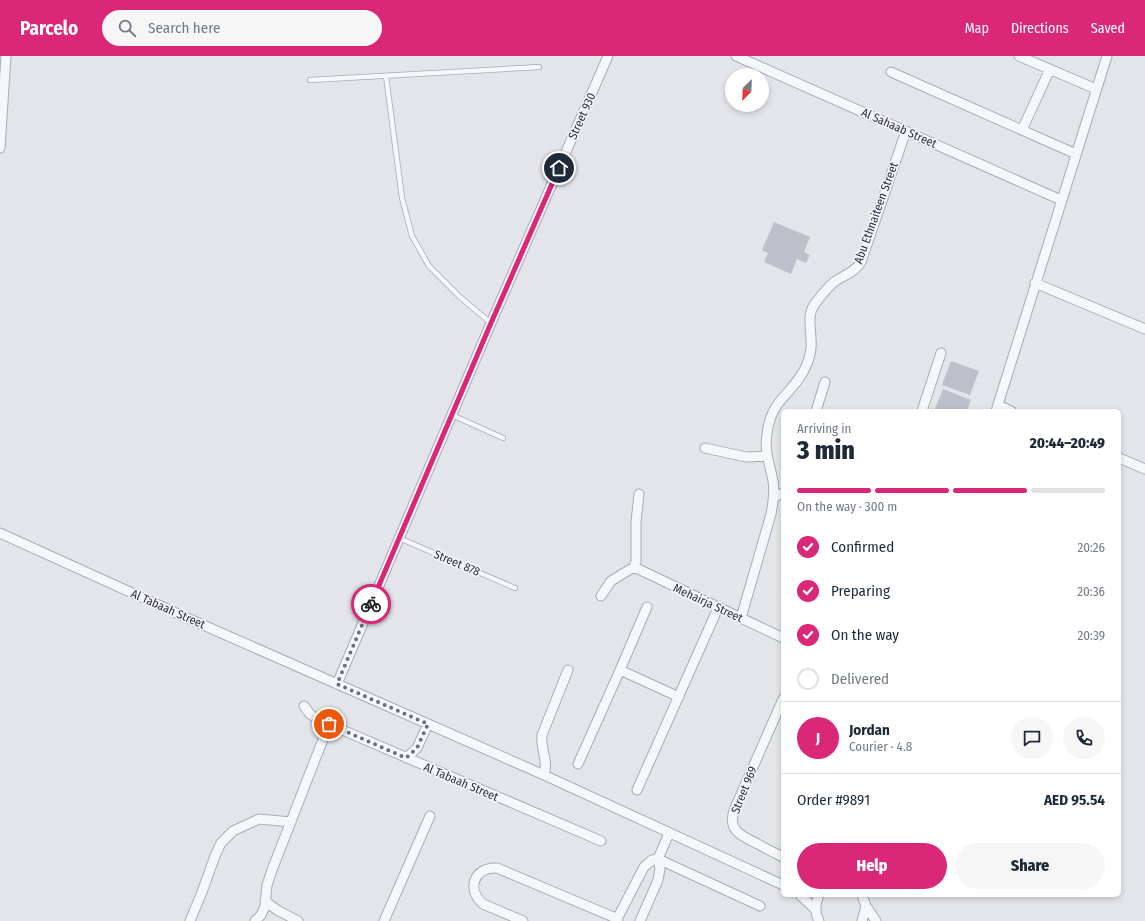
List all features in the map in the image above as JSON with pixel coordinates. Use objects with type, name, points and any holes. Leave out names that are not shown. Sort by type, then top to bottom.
[{"type":"street","points":[[0,148],[1,112],[6,56]]},
{"type":"street","name":"Street 930","points":[[337,684],[491,323],[608,56]]},
{"type":"street","name":"Al Sahaab Street","points":[[736,56],[1061,200]]},
{"type":"street","points":[[1019,56],[1096,89]]},
{"type":"street","points":[[997,408],[1107,56]]},
{"type":"street","points":[[1022,130],[1050,69]]},
{"type":"street","points":[[891,72],[1076,154]]},
{"type":"street","name":"Abu Ethnaiteen Street","points":[[741,618],[772,514],[774,497],[773,480],[767,456],[767,434],[773,412],[802,374],[810,358],[812,340],[810,320],[813,307],[829,287],[841,278],[853,272],[861,262],[906,131]]},
{"type":"street","points":[[1035,283],[1145,329]]},
{"type":"street","points":[[923,409],[941,353]]},
{"type":"street","points":[[817,409],[824,382]]},
{"type":"street","points":[[704,448],[746,457],[767,456]]},
{"type":"street","points":[[1121,459],[1145,469]]},
{"type":"street","points":[[601,596],[610,581],[634,568],[636,561],[637,504],[639,494]]},
{"type":"street","points":[[774,497],[781,494]]},
{"type":"street","name":"Al Tabaah Street","points":[[0,533],[544,775],[772,879]]},
{"type":"street","name":"Mehairja Street","points":[[634,568],[781,637]]},
{"type":"street","points":[[578,764],[647,607]]},
{"type":"street","points":[[638,790],[718,608]]},
{"type":"street","points":[[544,775],[546,770],[546,761],[542,744],[542,735],[568,670]]},
{"type":"street","points":[[620,670],[680,697]]},
{"type":"street","name":"Street 969","points":[[781,704],[735,808],[732,819],[733,825],[740,835],[781,856]]},
{"type":"street","name":"Al Tabaah Street","points":[[304,706],[314,717],[329,724],[601,841]]},
{"type":"street","points":[[256,921],[261,915],[269,877],[329,724]]},
{"type":"street","points":[[406,758],[417,748],[428,724]]},
{"type":"street","points":[[384,921],[430,816]]},
{"type":"street","points":[[190,921],[215,856],[221,844],[233,831],[259,819],[291,822]]},
{"type":"street","points":[[640,921],[660,875],[658,858],[669,833]]},
{"type":"street","points":[[523,921],[483,904],[478,900],[474,889],[476,877],[480,872],[485,869],[497,868],[617,920],[644,867],[652,860],[658,858],[760,906]]},
{"type":"street","points":[[772,879],[781,881]]},
{"type":"street","points":[[772,879],[781,884]]},
{"type":"street","points":[[802,897],[815,909]]},
{"type":"street","points":[[818,897],[815,909],[819,921]]},
{"type":"street","points":[[863,897],[866,906],[876,921]]},
{"type":"street","points":[[265,901],[298,921]]},
{"type":"street","points":[[862,921],[866,906]]},
{"type":"lane","points":[[310,80],[539,67]]},
{"type":"lane","points":[[386,76],[402,198],[412,236],[429,266],[466,302],[491,323]]},
{"type":"lane","points":[[452,415],[503,438]]},
{"type":"lane","name":"Street 878","points":[[399,538],[515,588]]},
{"type":"building","points":[[774,222],[810,237],[804,252],[810,255],[806,263],[797,259],[791,274],[764,262],[768,253],[762,250]]},
{"type":"building","points":[[951,361],[979,371],[970,395],[942,385]]},
{"type":"building","points":[[943,389],[971,400],[968,409],[935,409]]},
{"type":"way so far","points":[[329,724],[406,758],[417,748],[428,724],[337,684],[371,604]]},
{"type":"route","points":[[371,604],[559,168]]}]
